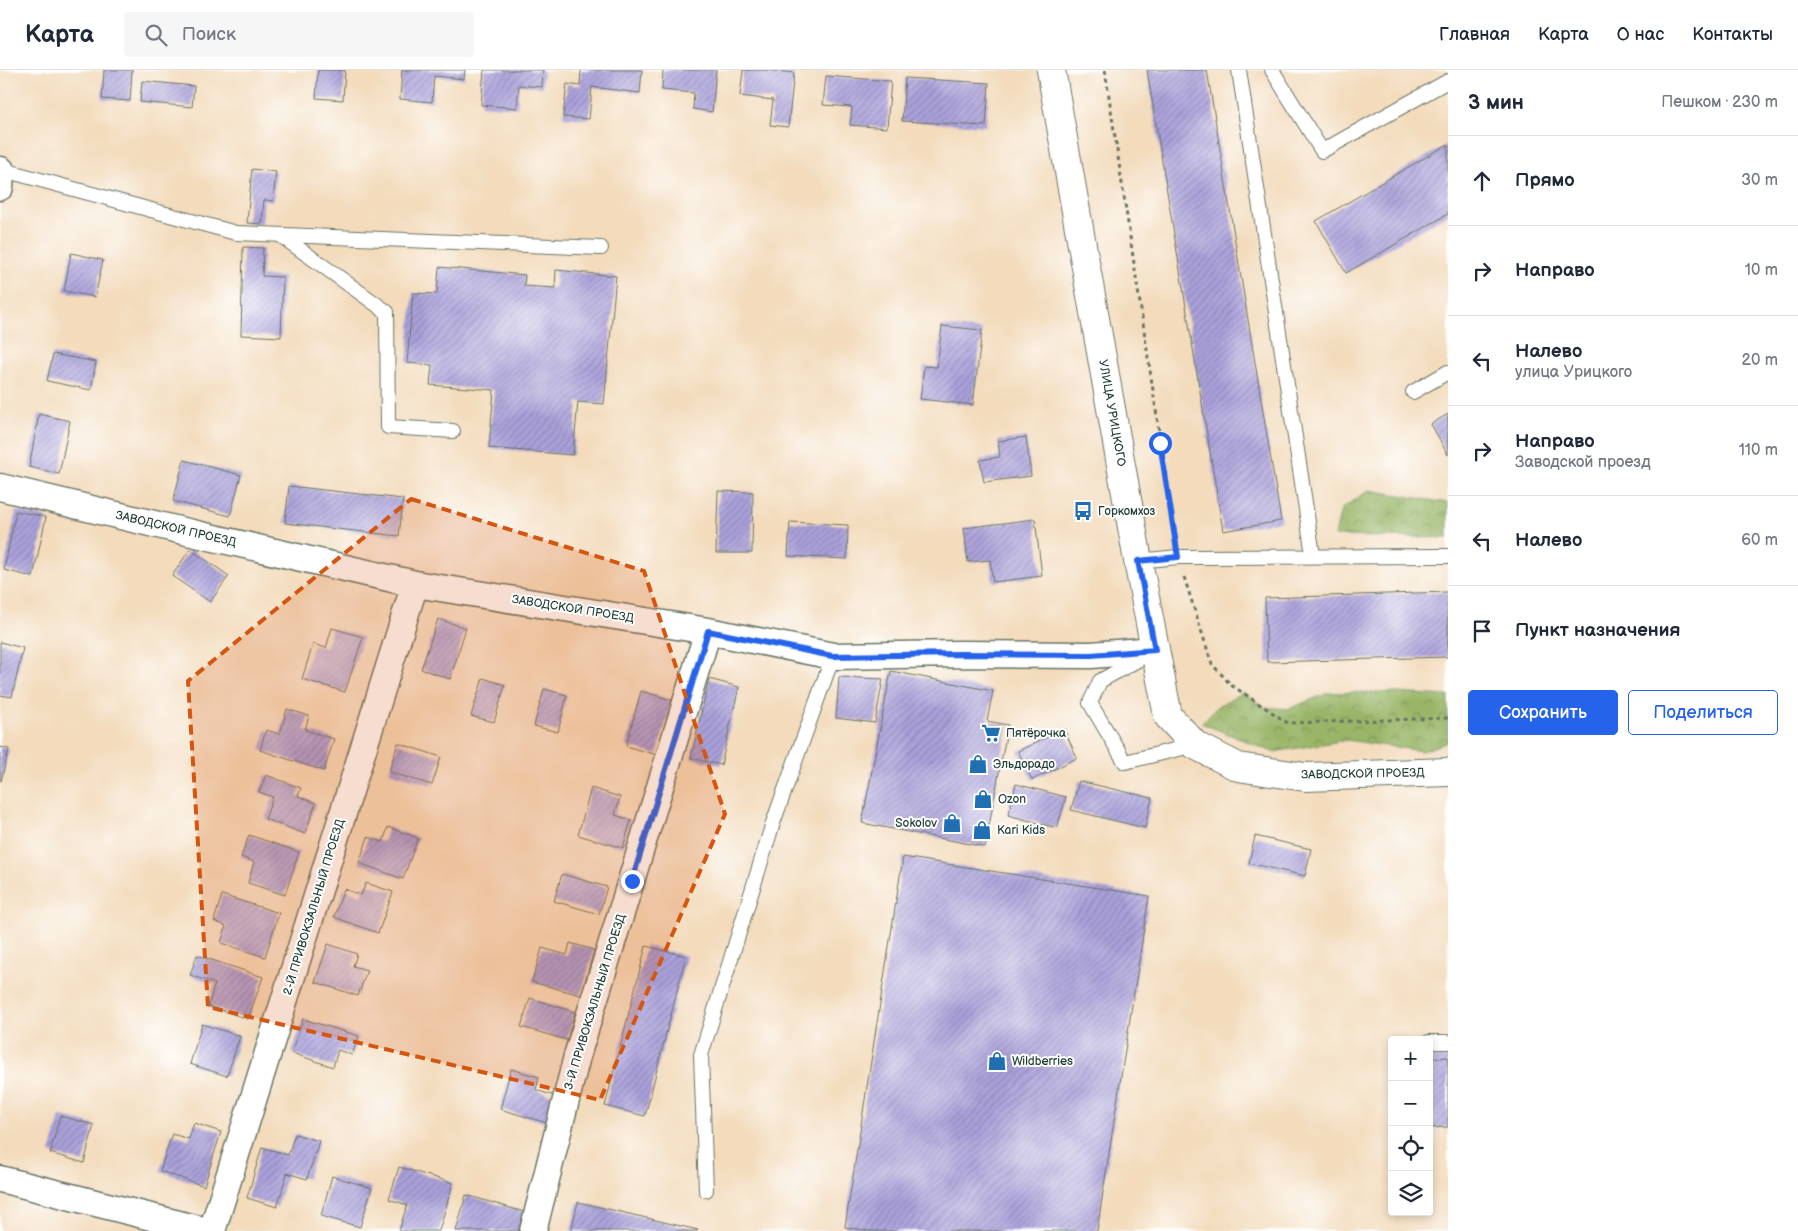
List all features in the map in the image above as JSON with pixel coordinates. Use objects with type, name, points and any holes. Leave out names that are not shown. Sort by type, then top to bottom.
[{"type":"street","name":"УЛИЦА УРИЦКОГО","points":[[1052,70],[1138,561],[1168,716],[1194,746]]},
{"type":"street","name":"ЗАВОДСКОЙ ПРОЕЗД","points":[[0,486],[415,584],[708,631],[832,656],[960,654],[1091,655],[1155,650]]},
{"type":"street","name":"2-Й ПРИВОКЗАЛЬНЫЙ ПРОЕЗД","points":[[212,1231],[415,584]]},
{"type":"street","name":"3-Й ПРИВОКЗАЛЬНЫЙ ПРОЕЗД","points":[[533,1231],[577,1056],[708,631]]},
{"type":"street","name":"ЗАВОДСКОЙ ПРОЕЗД","points":[[1194,746],[1238,767],[1305,777],[1448,772]]},
{"type":"street","points":[[0,1179],[207,1231]]},
{"type":"lane","points":[[1239,70],[1313,555]]},
{"type":"lane","points":[[1272,70],[1322,151],[1448,81]]},
{"type":"lane","points":[[0,175],[236,233],[601,248]]},
{"type":"lane","points":[[280,235],[388,312],[388,427],[453,431]]},
{"type":"lane","points":[[1414,392],[1448,372]]},
{"type":"lane","points":[[1138,561],[1178,557],[1448,556]]},
{"type":"lane","points":[[1155,650],[1100,681],[1090,703],[1125,762],[1194,746]]},
{"type":"lane","points":[[706,1190],[701,1055],[773,823],[832,656]]},
{"type":"lane","points":[[1433,1042],[1448,1042]]},
{"type":"path","points":[[1105,70],[1178,557],[1212,664],[1231,685],[1288,723],[1448,718]]},
{"type":"highlighted area","points":[[411,499],[644,571],[725,814],[600,1100],[208,1007],[188,681]]},
{"type":"green space","points":[[1369,490],[1448,503],[1448,538],[1335,536],[1341,509]]},
{"type":"green space","points":[[1243,692],[1264,707],[1288,709],[1328,693],[1379,692],[1448,696],[1448,742],[1422,751],[1347,740],[1273,752],[1201,723],[1218,706]]},
{"type":"building","points":[[104,70],[132,70],[130,101],[102,99]]},
{"type":"building","points":[[318,70],[345,70],[343,100],[316,98]]},
{"type":"building","points":[[402,70],[465,70],[464,79],[434,76],[432,102],[400,99]]},
{"type":"building","points":[[484,70],[543,70],[542,87],[519,85],[517,108],[481,105]]},
{"type":"building","points":[[581,70],[642,70],[640,93],[592,87],[589,119],[563,117],[567,84],[580,86]]},
{"type":"building","points":[[663,70],[716,70],[712,112],[693,109],[694,93],[662,90]]},
{"type":"building","points":[[743,70],[794,73],[788,127],[770,125],[773,100],[740,96]]},
{"type":"building","points":[[1147,70],[1207,70],[1281,521],[1223,531]]},
{"type":"building","points":[[826,76],[891,81],[887,128],[850,125],[852,107],[823,105]]},
{"type":"building","points":[[905,78],[989,83],[986,126],[902,121]]},
{"type":"building","points":[[142,81],[194,86],[192,107],[140,102]]},
{"type":"building","points":[[1448,144],[1448,214],[1346,273],[1316,221]]},
{"type":"building","points":[[252,169],[276,172],[273,201],[264,200],[262,224],[247,223]]},
{"type":"building","points":[[243,247],[263,248],[262,276],[283,277],[281,337],[241,335]]},
{"type":"building","points":[[71,253],[103,260],[95,297],[64,291]]},
{"type":"building","points":[[439,267],[525,275],[524,286],[555,288],[556,270],[616,276],[604,404],[578,402],[573,455],[489,448],[494,390],[430,385],[432,365],[407,363],[413,293],[437,294]]},
{"type":"building","points":[[942,326],[982,330],[973,405],[920,399],[924,366],[937,367]]},
{"type":"building","points":[[53,354],[96,362],[91,390],[47,381]]},
{"type":"building","points":[[39,414],[70,421],[59,474],[29,467]]},
{"type":"building","points":[[1448,414],[1448,455],[1431,424]]},
{"type":"building","points":[[1026,437],[1031,476],[984,482],[980,460],[1000,457],[998,441]]},
{"type":"building","points":[[184,460],[241,475],[230,516],[173,501]]},
{"type":"building","points":[[289,486],[403,499],[399,536],[285,523]]},
{"type":"building","points":[[718,491],[753,492],[752,553],[716,553]]},
{"type":"building","points":[[16,511],[46,517],[33,577],[4,570]]},
{"type":"building","points":[[1035,519],[1042,576],[993,582],[990,560],[968,562],[964,528]]},
{"type":"building","points":[[790,522],[848,525],[847,559],[788,556]]},
{"type":"building","points":[[190,549],[229,576],[210,602],[172,576]]},
{"type":"building","points":[[1448,592],[1448,657],[1267,662],[1265,598]]},
{"type":"building","points":[[438,619],[466,628],[450,679],[421,669]]},
{"type":"building","points":[[332,628],[363,637],[345,692],[302,679],[313,644],[326,648]]},
{"type":"building","points":[[0,642],[23,648],[12,697],[0,695]]},
{"type":"building","points":[[891,671],[993,691],[987,721],[1008,725],[985,847],[862,823]]},
{"type":"building","points":[[839,677],[883,679],[875,723],[836,718]]},
{"type":"building","points":[[483,678],[505,685],[494,722],[471,716]]},
{"type":"building","points":[[709,679],[739,687],[721,765],[691,758]]},
{"type":"building","points":[[544,689],[567,695],[558,732],[534,726]]},
{"type":"building","points":[[641,691],[672,700],[657,755],[626,746]]},
{"type":"building","points":[[287,709],[309,716],[305,730],[334,739],[324,771],[260,750],[266,730],[280,734]]},
{"type":"building","points":[[1064,729],[1077,758],[1032,780],[1018,751]]},
{"type":"building","points":[[398,743],[441,757],[432,785],[389,772]]},
{"type":"building","points":[[0,747],[9,749],[1,781],[0,781]]},
{"type":"building","points":[[266,775],[301,788],[298,796],[316,803],[305,834],[265,819],[273,797],[259,792]]},
{"type":"building","points":[[1079,781],[1152,798],[1145,828],[1071,810]]},
{"type":"building","points":[[1016,784],[1066,797],[1057,828],[1008,815]]},
{"type":"building","points":[[591,788],[620,797],[615,815],[631,820],[623,848],[578,835]]},
{"type":"building","points":[[388,827],[418,838],[403,879],[359,863],[368,837],[383,842]]},
{"type":"building","points":[[249,835],[299,852],[285,895],[248,883],[254,862],[241,857]]},
{"type":"building","points":[[1255,836],[1311,849],[1305,876],[1249,863]]},
{"type":"building","name":"Wildberries","points":[[903,857],[1149,896],[1097,1231],[870,1231],[845,1227]]},
{"type":"building","points":[[562,874],[607,887],[599,914],[554,901]]},
{"type":"building","points":[[366,883],[393,892],[378,933],[334,917],[344,889],[361,895]]},
{"type":"building","points":[[222,895],[279,913],[265,957],[221,943],[226,926],[214,921]]},
{"type":"building","points":[[570,943],[594,950],[581,995],[532,982],[542,948],[567,955]]},
{"type":"building","points":[[328,944],[357,954],[353,966],[367,970],[358,996],[315,982]]},
{"type":"building","points":[[646,946],[686,956],[645,1116],[605,1106]]},
{"type":"building","points":[[197,955],[263,977],[248,1019],[208,1006],[215,984],[190,975]]},
{"type":"building","points":[[530,998],[575,1012],[567,1040],[521,1027]]},
{"type":"building","points":[[303,1019],[359,1036],[352,1055],[338,1050],[333,1067],[292,1053]]},
{"type":"building","points":[[202,1024],[240,1036],[227,1076],[190,1064]]},
{"type":"building","points":[[1448,1057],[1448,1127],[1433,1128],[1433,1058]]},
{"type":"building","points":[[511,1069],[539,1077],[536,1090],[555,1096],[547,1123],[500,1109]]},
{"type":"building","points":[[60,1116],[94,1125],[84,1163],[50,1153]]},
{"type":"building","points":[[194,1123],[221,1132],[204,1186],[160,1171],[172,1134],[189,1139]]},
{"type":"building","points":[[295,1134],[319,1141],[307,1179],[287,1173],[277,1207],[247,1198],[262,1147],[288,1155]]},
{"type":"building","points":[[399,1167],[453,1183],[439,1231],[399,1231],[407,1205],[389,1199]]},
{"type":"building","points":[[332,1176],[372,1188],[360,1227],[321,1216]]},
{"type":"building","points":[[466,1195],[524,1212],[518,1231],[456,1231]]},
{"type":"building","points":[[578,1202],[698,1230],[571,1231]]},
{"type":"place","name":"Горкомхоз","points":[[1083,511]]},
{"type":"place","name":"Пятёрочка","points":[[991,733]]},
{"type":"place","name":"Эльдорадо","points":[[978,764]]},
{"type":"place","name":"Ozon","points":[[983,799]]},
{"type":"place","name":"Sokolov","points":[[952,823]]},
{"type":"place","name":"Kari Kids","points":[[982,830]]},
{"type":"place","name":"Wildberries","points":[[997,1061]]},
{"type":"route","points":[[632,881],[708,631],[832,656],[960,654],[1091,655],[1155,650],[1138,561],[1178,557],[1160,443]]}]
